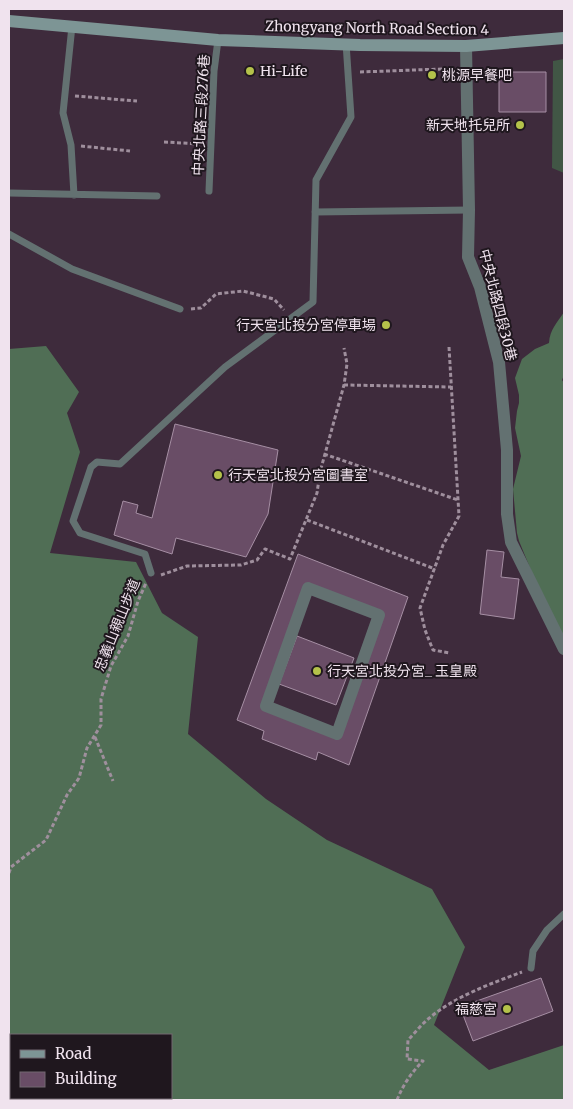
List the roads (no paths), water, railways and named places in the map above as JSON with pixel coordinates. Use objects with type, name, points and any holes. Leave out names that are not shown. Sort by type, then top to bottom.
[{"type":"street","name":"Zhongyang North Road Section 4","points":[[9,21],[218,40],[466,46],[564,38]]},
{"type":"street","name":"中央北路四段30巷","points":[[466,46],[468,257],[480,287],[499,362],[507,450],[507,514],[511,542],[564,649]]},
{"type":"street","points":[[308,588],[379,615],[337,734],[266,706],[308,588]]},
{"type":"lane","points":[[72,26],[63,113],[71,145],[74,195]]},
{"type":"lane","name":"中央北路三段276巷","points":[[209,191],[214,71],[218,40]]},
{"type":"lane","points":[[151,574],[145,554],[80,533],[73,521],[91,468],[97,462],[120,464],[225,367],[313,302],[316,180],[351,116],[346,43]]},
{"type":"lane","points":[[9,193],[157,196]]},
{"type":"lane","points":[[315,212],[469,210]]},
{"type":"lane","points":[[9,234],[72,269],[180,309]]},
{"type":"lane","points":[[531,968],[533,951],[547,930],[564,914]]},
{"type":"place","name":"Hi-Life","points":[[250,71]]},
{"type":"place","name":"桃源早餐吧","points":[[432,75]]},
{"type":"place","name":"新天地托兒所","points":[[520,125]]},
{"type":"place","name":"行天宮北投分宮停車場","points":[[386,325]]},
{"type":"place","name":"行天宮北投分宮圖書室","points":[[218,475]]},
{"type":"place","name":"行天宮北投分宮_ 玉皇殿","points":[[317,671]]},
{"type":"place","name":"福慈宮","points":[[507,1009]]}]
